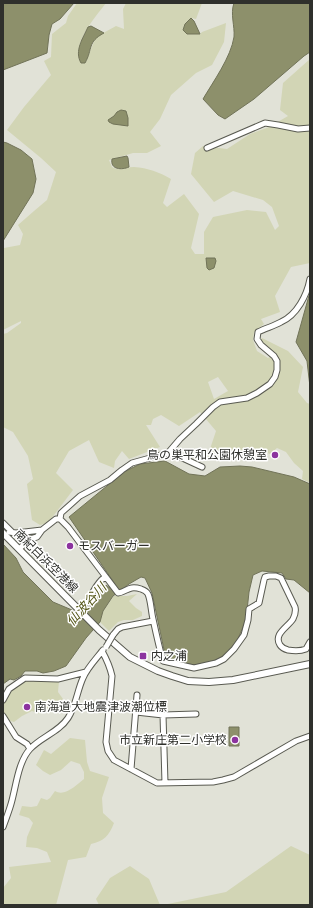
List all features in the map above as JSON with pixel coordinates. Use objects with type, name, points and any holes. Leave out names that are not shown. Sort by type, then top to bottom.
[{"type":"main road","name":"南紀白浜空港線","points":[[8,532],[19,549],[99,630],[133,659],[158,671],[188,681],[209,682],[227,681],[310,664]]},
{"type":"street","points":[[207,148],[265,123],[278,124],[298,129],[310,128]]},
{"type":"street","points":[[168,453],[180,439],[220,402],[247,398],[270,384],[275,377],[277,361],[257,339],[258,332],[283,321],[293,313],[305,296],[310,279]]},
{"type":"street","points":[[60,519],[61,513],[80,496],[110,480],[132,463],[168,453],[202,467]]},
{"type":"street","points":[[19,549],[30,539],[37,536],[56,519],[60,519]]},
{"type":"street","points":[[60,519],[68,527],[118,593],[128,588],[142,589],[147,592],[163,661],[194,668],[216,663],[224,659],[230,654],[244,635],[250,608],[260,602],[264,578],[274,575],[282,579],[296,609],[293,619],[279,635],[278,639],[280,646],[287,650],[302,650],[306,649],[310,642]]},
{"type":"street","points":[[3,523],[8,532],[16,533],[42,530]]},
{"type":"street","points":[[80,611],[89,599],[95,587],[105,577]]},
{"type":"street","points":[[3,827],[24,757],[30,749],[62,726],[68,719],[82,679],[118,629],[153,621]]},
{"type":"street","points":[[102,652],[112,676],[106,742],[108,751],[114,760],[156,783],[213,782],[234,777],[296,742],[310,736]]},
{"type":"street","points":[[3,700],[9,689],[25,678],[58,679],[86,672]]},
{"type":"street","points":[[131,769],[137,695]]},
{"type":"street","points":[[136,712],[163,715],[196,714]]},
{"type":"street","points":[[163,715],[165,783]]},
{"type":"street","points":[[3,716],[16,738],[27,744],[30,749]]},
{"type":"shaded area","points":[[3,3],[74,3],[60,19],[52,24],[47,53],[3,70]]},
{"type":"shaded area","points":[[77,3],[106,3],[83,35],[79,49],[79,60],[85,63],[96,37],[116,26],[124,29],[123,9],[126,3],[202,3],[196,19],[191,18],[200,34],[226,23],[224,42],[212,65],[196,73],[171,95],[160,119],[150,132],[161,146],[147,153],[133,153],[109,160],[112,167],[115,168],[144,168],[158,172],[171,179],[163,203],[167,207],[184,194],[199,214],[191,248],[195,254],[204,254],[204,232],[213,217],[247,210],[266,212],[275,230],[279,226],[272,207],[263,200],[233,191],[214,202],[191,174],[195,153],[203,146],[227,149],[250,134],[269,127],[288,116],[280,110],[283,83],[310,59],[310,263],[291,267],[275,296],[280,312],[261,319],[264,324],[254,332],[253,340],[257,351],[268,358],[270,357],[257,344],[262,338],[288,351],[303,367],[298,392],[307,403],[310,404],[310,483],[302,479],[303,471],[294,463],[286,452],[277,448],[270,454],[260,450],[248,460],[233,458],[207,458],[216,431],[200,412],[179,426],[161,415],[153,419],[151,425],[146,425],[160,447],[129,459],[122,451],[115,461],[114,468],[99,462],[89,440],[69,451],[56,473],[73,490],[48,523],[40,525],[32,520],[27,484],[33,479],[28,456],[13,432],[3,427],[3,334],[7,333],[21,323],[21,321],[3,330],[3,251],[4,248],[20,245],[23,234],[18,225],[47,200],[56,172],[7,130],[51,75],[44,61],[51,57],[52,34],[66,23],[68,16]],"holes":[[[218,377],[228,391],[214,399],[208,382]]]},
{"type":"shaded area","points":[[234,3],[310,3],[310,52],[254,99],[225,119],[218,115],[203,99],[221,69],[232,45],[234,33],[232,11]]},
{"type":"shaded area","points":[[191,18],[200,34],[187,34],[183,30],[185,24]]},
{"type":"shaded area","points":[[91,26],[104,33],[95,40],[91,46],[85,63],[81,63],[78,54],[80,45],[88,27]]},
{"type":"shaded area","points":[[121,110],[126,111],[128,126],[113,124],[108,120]]},
{"type":"shaded area","points":[[3,142],[21,150],[32,159],[36,179],[33,193],[3,241]]},
{"type":"shaded area","points":[[127,156],[129,167],[120,169],[113,165],[112,159]]},
{"type":"shaded area","points":[[206,258],[215,258],[216,261],[214,268],[209,270],[207,268]]},
{"type":"shaded area","points":[[310,292],[310,387],[307,361],[296,342]]},
{"type":"shaded area","points":[[165,461],[189,474],[205,476],[220,467],[240,466],[252,467],[294,477],[310,484],[310,593],[294,580],[286,579],[282,573],[262,571],[253,575],[249,592],[246,620],[237,641],[229,651],[216,661],[194,665],[166,659],[152,593],[145,578],[141,577],[113,596],[103,611],[100,622],[86,638],[66,666],[54,671],[43,673],[37,671],[25,671],[21,676],[14,680],[10,679],[3,684],[3,544],[16,558],[23,572],[53,602],[72,610],[78,615],[86,610],[94,601],[98,593],[106,585],[110,588],[115,584],[69,517],[124,472],[140,464]]},
{"type":"shaded area","points":[[137,594],[129,601],[142,612],[142,616],[133,620],[118,622],[109,631],[100,622],[103,611],[114,596]]},
{"type":"shaded area","points":[[24,680],[59,681],[58,692],[63,699],[40,714],[32,711],[14,722],[7,720],[3,711],[6,697]]},
{"type":"shaded area","points":[[229,727],[239,727],[239,746],[229,746]]},
{"type":"shaded area","points":[[70,738],[85,740],[87,762],[90,771],[109,777],[102,798],[103,813],[114,823],[106,837],[91,844],[86,857],[68,860],[56,905],[3,905],[3,888],[11,878],[9,867],[51,862],[47,852],[37,848],[26,847],[27,837],[33,823],[29,818],[19,815],[22,806],[37,806],[41,798],[47,800],[55,791],[66,791],[84,779],[84,772],[80,764],[71,761],[61,770],[50,775],[36,765],[44,750],[51,754]]},
{"type":"shaded area","points":[[291,846],[310,855],[310,905],[163,905],[226,892]]},
{"type":"shaded area","points":[[130,866],[149,879],[160,905],[99,905],[96,899],[110,878]]},
{"type":"place","name":"鳥の巣平和公園休憩室","points":[[275,455]]},
{"type":"place","name":"モスバーガー","points":[[70,546]]},
{"type":"place","name":"内之浦","points":[[143,656]]},
{"type":"place","name":"南海道大地震津波潮位標","points":[[27,707]]},
{"type":"place","name":"市立新庄第二小学校","points":[[235,740]]},
{"type":"water label","name":"仙波谷川","points":[[86,604]]}]
